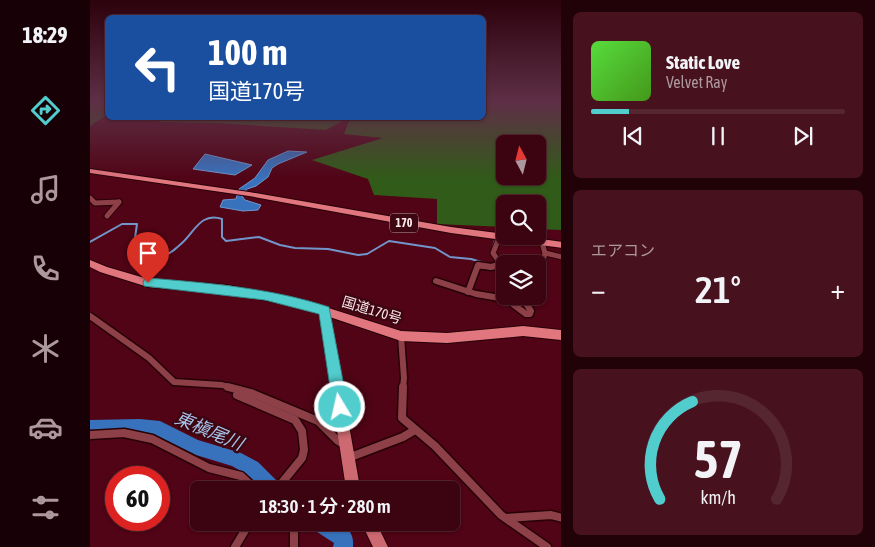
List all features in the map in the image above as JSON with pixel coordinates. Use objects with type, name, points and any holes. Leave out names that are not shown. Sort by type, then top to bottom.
[{"type":"highway","name":"170","points":[[91,171],[248,194],[386,220],[496,238]]},
{"type":"highway","name":"170","points":[[546,243],[561,245]]},
{"type":"highway","name":"国道170号","points":[[90,262],[104,270],[148,283],[200,286],[265,296],[324,311],[401,336],[447,338],[523,331],[561,335]]},
{"type":"main road","points":[[324,311],[353,481]]},
{"type":"main road","points":[[373,531],[382,547]]},
{"type":"street","points":[[90,198],[95,203],[119,202],[107,216]]},
{"type":"street","points":[[468,292],[478,265],[499,266],[500,263],[493,253],[496,245]]},
{"type":"street","points":[[543,245],[545,253],[561,257]]},
{"type":"street","points":[[436,281],[468,292],[496,297]]},
{"type":"street","points":[[514,305],[526,314],[530,314],[531,311],[527,305]]},
{"type":"street","points":[[90,316],[132,348],[145,355],[174,382],[222,385],[239,390],[318,421],[326,427],[337,442],[346,446]]},
{"type":"street","points":[[401,336],[404,378],[400,398],[402,418],[435,446],[506,518],[547,547]]},
{"type":"street","points":[[239,390],[237,395],[295,420],[302,431],[304,450],[302,458],[283,481]]},
{"type":"street","points":[[348,458],[403,437],[414,430]]},
{"type":"street","points":[[90,435],[111,433],[144,436],[209,468],[244,476],[250,481]]},
{"type":"street","points":[[506,518],[550,515],[561,518]]},
{"type":"street","points":[[235,547],[245,531]]},
{"type":"street","points":[[294,531],[294,547]]},
{"type":"green space","points":[[287,128],[331,128],[326,130]]},
{"type":"green space","points":[[346,128],[561,128],[561,230],[546,229],[546,195],[496,195],[496,227],[437,224],[437,199],[374,195],[368,179],[312,160],[383,138],[344,134]]},
{"type":"water","points":[[288,151],[307,152],[272,168],[268,177],[256,186],[247,189],[242,196],[245,200],[261,205],[258,210],[243,211],[220,207],[223,200],[236,199],[239,189],[255,178],[268,160]]},
{"type":"water","points":[[205,154],[252,165],[235,175],[193,169]]},
{"type":"waterway","points":[[90,242],[122,224],[137,224],[135,238],[144,239],[146,242],[144,257],[155,260],[176,248],[204,220],[215,218],[222,219],[222,237],[226,241],[259,237],[280,245],[295,248],[328,249],[358,255],[367,254],[389,241],[435,248],[450,257],[471,259],[485,263]]},
{"type":"waterway","points":[[493,247],[495,240]]},
{"type":"waterway","name":"東槇尾川","points":[[90,428],[140,427],[160,429],[196,447],[235,459],[252,468],[265,481]]},
{"type":"waterway","name":"東槇尾川","points":[[333,531],[344,540],[343,547]]},
{"type":"route","points":[[148,283],[200,286],[265,296],[300,303],[324,311],[340,407]]}]
